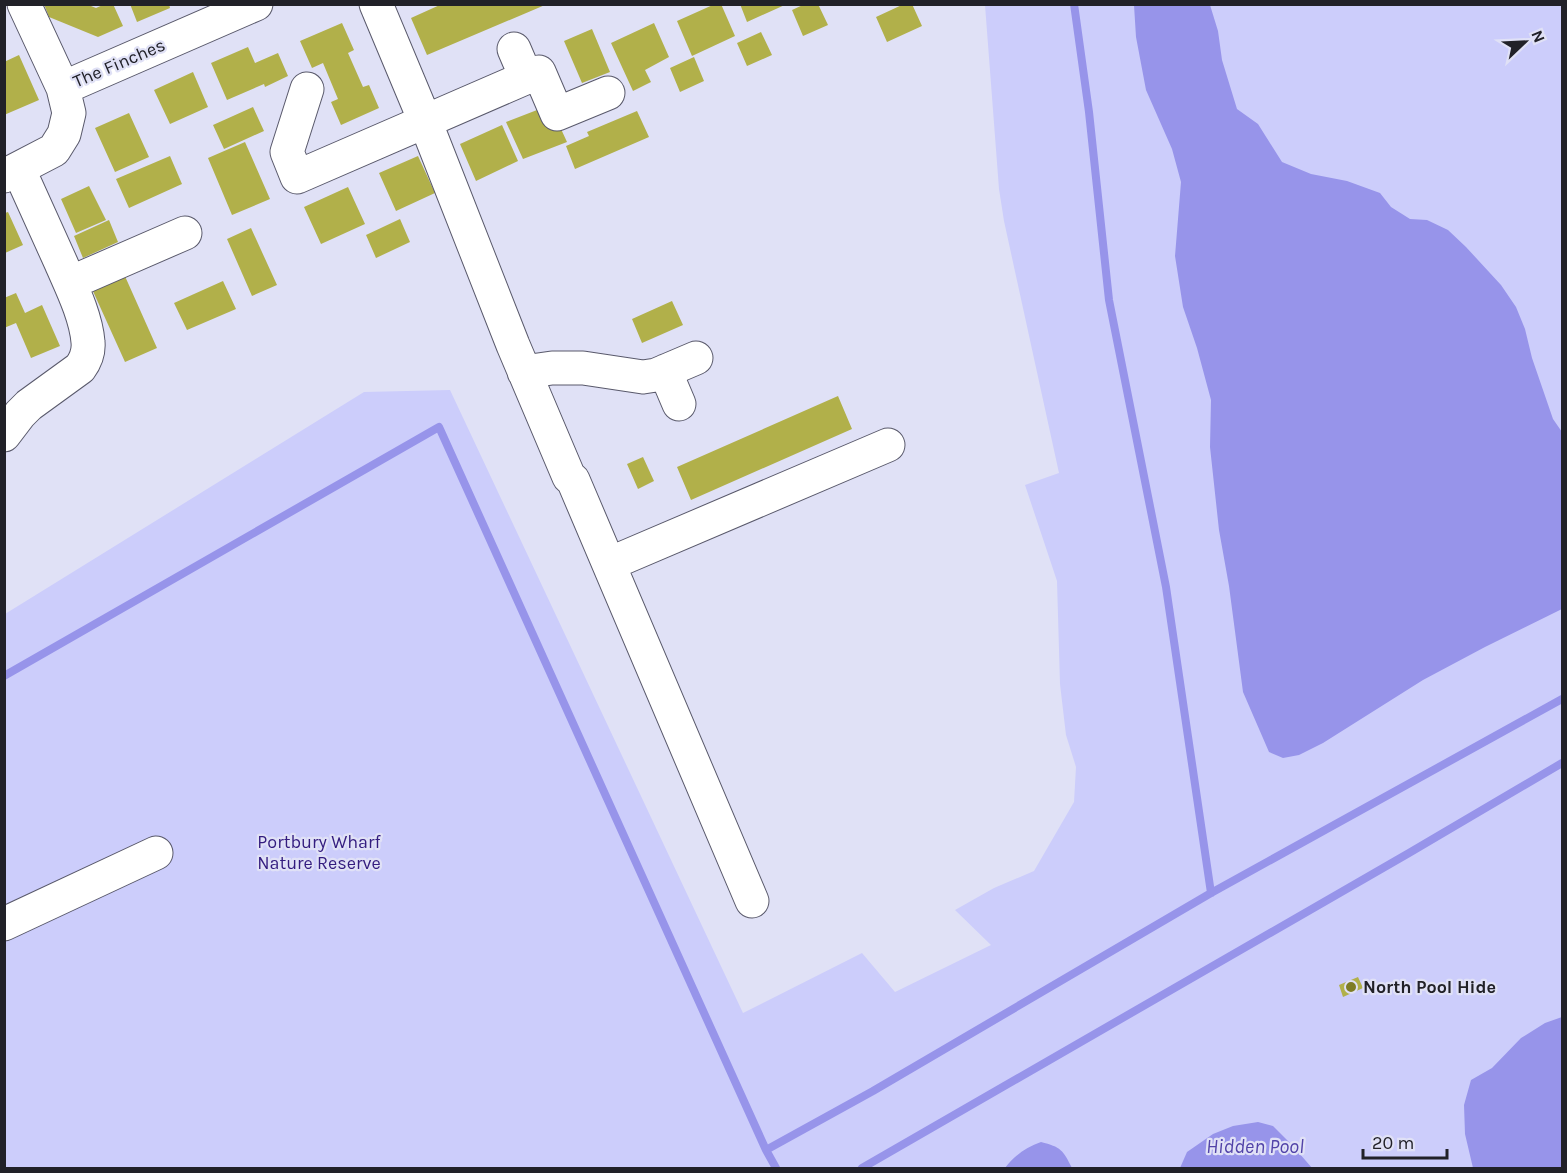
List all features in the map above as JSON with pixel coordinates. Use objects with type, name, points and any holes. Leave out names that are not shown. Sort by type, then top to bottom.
[{"type":"street","points":[[24,4],[63,88]]},
{"type":"street","name":"The Finches","points":[[12,173],[54,150],[64,134],[69,113],[63,88],[256,4]]},
{"type":"street","points":[[376,4],[425,121],[524,372],[569,477],[573,480],[752,901]]},
{"type":"street","points":[[307,89],[287,153],[297,177],[425,121],[520,63],[539,72],[557,114],[608,93]]},
{"type":"street","points":[[4,435],[29,405],[74,373],[86,360],[88,341],[70,283],[12,173]]},
{"type":"street","points":[[70,283],[185,233]]},
{"type":"street","points":[[524,372],[552,368],[583,369],[650,377],[696,358]]},
{"type":"street","points":[[665,372],[679,404]]},
{"type":"street","points":[[609,564],[888,445]]},
{"type":"street","points":[[4,924],[156,853]]},
{"type":"green space","name":"Portbury Wharf Nature Reserve","points":[[985,5],[1562,5],[1562,1168],[5,1168],[5,614],[364,392],[450,390],[743,1013],[862,953],[895,992],[991,945],[955,910],[994,888],[1034,871],[1074,802],[1076,767],[1066,735],[1060,684],[1057,581],[1025,485],[1059,473],[1004,221],[999,189]]},
{"type":"water","points":[[1134,5],[1210,5],[1218,31],[1222,60],[1237,109],[1258,124],[1282,162],[1311,174],[1347,181],[1380,193],[1391,207],[1410,219],[1427,220],[1448,230],[1466,247],[1501,285],[1516,307],[1553,419],[1562,432],[1562,609],[1423,680],[1323,743],[1299,755],[1283,758],[1269,752],[1243,692],[1219,530],[1210,447],[1211,400],[1183,307],[1175,256],[1181,182],[1172,149],[1146,90],[1136,37]]},
{"type":"water","points":[[1562,1017],[1562,1168],[1473,1168],[1465,1134],[1464,1105],[1471,1080],[1492,1068],[1521,1038],[1545,1023]]},
{"type":"water","name":"Hidden Pool","points":[[1258,1122],[1273,1126],[1312,1168],[1180,1168],[1187,1152],[1213,1134],[1233,1126]]},
{"type":"water","points":[[1041,1142],[1061,1150],[1072,1168],[1005,1168],[1021,1152]]},
{"type":"building","points":[[44,4],[86,4],[96,8],[105,4],[113,4],[123,26],[98,37],[49,17]]},
{"type":"building","points":[[130,4],[169,4],[170,8],[137,22]]},
{"type":"building","points":[[442,4],[545,5],[427,55],[411,18]]},
{"type":"building","points":[[715,4],[721,4],[735,36],[692,56],[677,21]]},
{"type":"building","points":[[740,4],[787,4],[747,22]]},
{"type":"building","points":[[805,4],[818,4],[828,25],[803,36],[792,10]]},
{"type":"building","points":[[904,4],[912,4],[922,26],[887,42],[876,17]]},
{"type":"building","points":[[342,23],[354,50],[348,53],[363,87],[369,85],[379,108],[341,125],[331,102],[338,99],[323,63],[312,68],[300,41]]},
{"type":"building","points":[[654,23],[669,57],[645,70],[651,82],[633,91],[611,43]]},
{"type":"building","points":[[592,29],[610,72],[582,83],[564,41]]},
{"type":"building","points":[[761,32],[772,55],[747,66],[737,43]]},
{"type":"building","points":[[248,47],[255,63],[278,53],[288,76],[265,87],[264,84],[227,100],[211,63]]},
{"type":"building","points":[[19,55],[39,100],[4,115],[4,62]]},
{"type":"building","points":[[694,57],[704,81],[680,92],[670,68]]},
{"type":"building","points":[[193,72],[208,107],[170,124],[154,90]]},
{"type":"building","points":[[550,105],[567,142],[523,159],[506,122]]},
{"type":"building","points":[[253,107],[264,131],[224,149],[213,125]]},
{"type":"building","points":[[637,111],[649,137],[575,169],[566,146],[589,136],[587,132]]},
{"type":"building","points":[[129,113],[149,157],[115,172],[95,128]]},
{"type":"building","points":[[502,125],[518,161],[476,181],[460,144]]},
{"type":"building","points":[[245,142],[270,199],[232,215],[208,158]]},
{"type":"building","points":[[170,156],[182,184],[129,208],[116,179]]},
{"type":"building","points":[[418,156],[435,193],[396,211],[379,173]]},
{"type":"building","points":[[89,186],[106,220],[76,233],[61,199]]},
{"type":"building","points":[[348,187],[365,224],[321,244],[304,207]]},
{"type":"building","points":[[8,212],[23,245],[5,253],[5,213]]},
{"type":"building","points":[[400,219],[410,242],[376,258],[366,235]]},
{"type":"building","points":[[109,220],[118,242],[83,258],[74,236]]},
{"type":"building","points":[[251,228],[277,285],[252,296],[227,239]]},
{"type":"building","points":[[124,274],[157,348],[125,362],[92,289]]},
{"type":"building","points":[[223,281],[236,309],[187,330],[174,303]]},
{"type":"building","points":[[16,293],[25,313],[42,305],[60,346],[31,358],[16,323],[4,328],[4,298]]},
{"type":"building","points":[[672,301],[683,325],[642,343],[632,319]]},
{"type":"building","points":[[838,396],[852,429],[691,500],[677,467]]},
{"type":"building","points":[[643,457],[654,481],[638,489],[627,464]]},
{"type":"building","name":"North Pool Hide","points":[[1358,977],[1363,988],[1343,997],[1339,985]]},
{"type":"waterway","points":[[1074,4],[1089,112],[1109,300],[1166,587],[1211,893]]},
{"type":"waterway","points":[[4,676],[439,427],[766,1150],[873,1091],[1211,893],[1562,699]]},
{"type":"waterway","points":[[862,1168],[1562,763]]},
{"type":"waterway","points":[[766,1150],[776,1168]]},
{"type":"place","name":"North Pool Hide","points":[[1351,987]]}]
